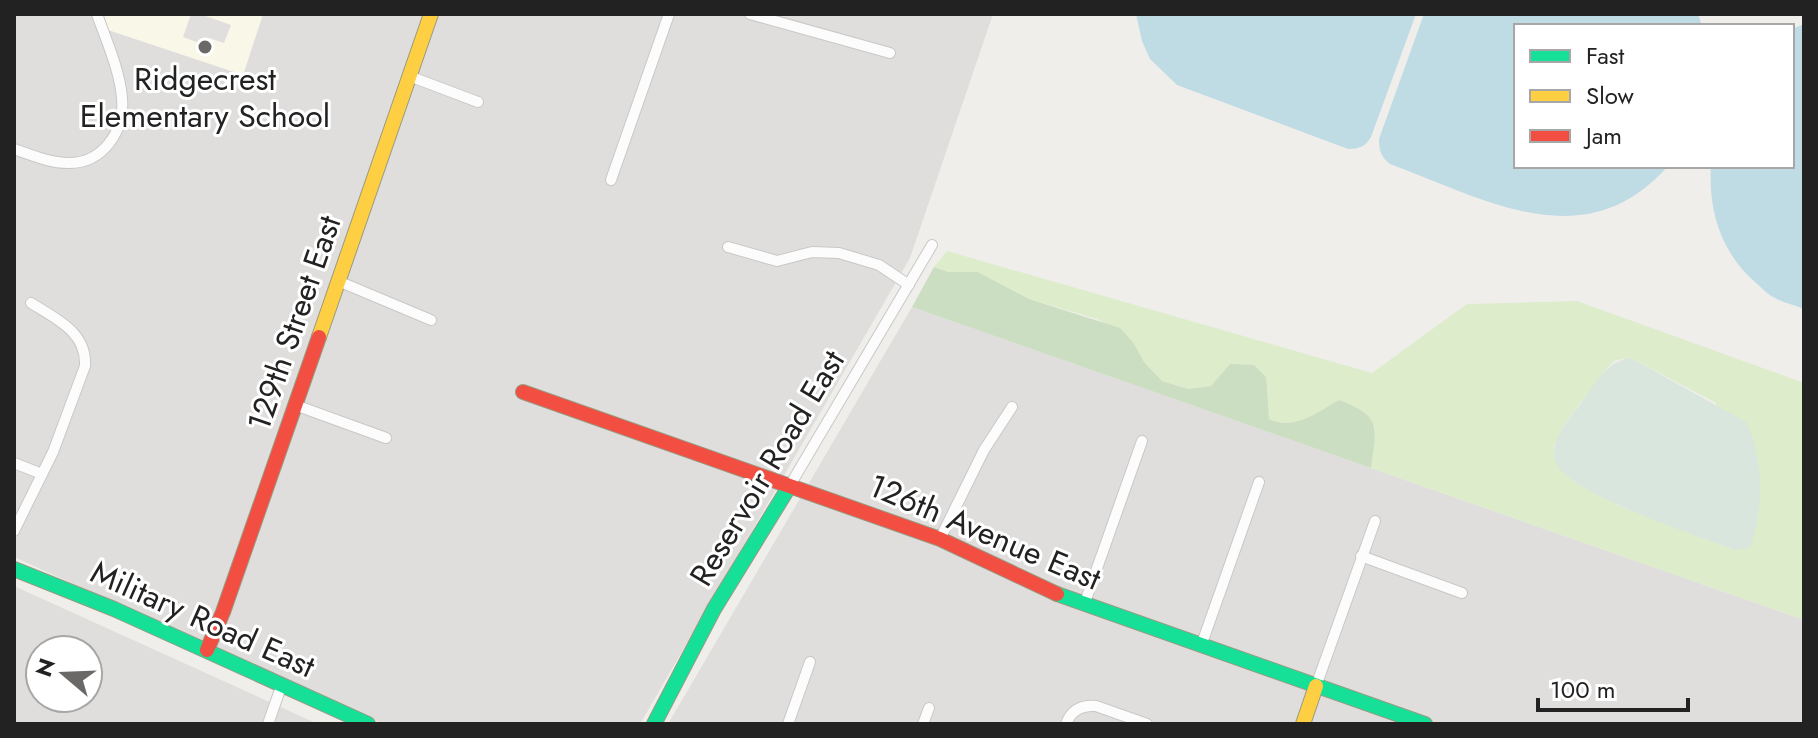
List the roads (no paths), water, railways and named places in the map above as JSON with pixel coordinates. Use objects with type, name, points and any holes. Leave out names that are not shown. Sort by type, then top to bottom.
[{"type":"street","points":[[14,149],[61,163],[85,160],[111,142],[121,119],[120,86],[97,14]]},
{"type":"street","name":"129th Street East","points":[[207,650],[223,612],[431,14]]},
{"type":"street","points":[[611,180],[669,14]]},
{"type":"street","points":[[750,14],[890,53]]},
{"type":"street","points":[[409,76],[478,102]]},
{"type":"street","name":"Reservoir Road East","points":[[654,724],[714,609],[932,245]]},
{"type":"street","points":[[728,247],[777,261],[812,252],[839,253],[879,265],[909,285]]},
{"type":"street","points":[[338,281],[431,320]]},
{"type":"street","points":[[14,531],[42,474],[85,366],[85,350],[71,329],[31,303]]},
{"type":"street","name":"126th Avenue East","points":[[523,392],[789,487],[803,488],[940,539],[1084,605],[1425,724]]},
{"type":"street","points":[[295,405],[386,438]]},
{"type":"street","points":[[940,539],[972,473],[1012,407]]},
{"type":"street","points":[[1084,605],[1142,441]]},
{"type":"street","points":[[14,463],[42,474]]},
{"type":"street","points":[[1201,646],[1259,482]]},
{"type":"street","points":[[1303,724],[1375,521]]},
{"type":"street","points":[[1361,556],[1462,593]]},
{"type":"street","name":"Military Road East","points":[[14,569],[207,650],[368,724]]},
{"type":"street","points":[[788,724],[810,662]]},
{"type":"street","points":[[268,724],[282,684]]},
{"type":"street","points":[[1066,724],[1069,717],[1081,708],[1096,706],[1147,724]]},
{"type":"street","points":[[923,724],[929,708]]},
{"type":"water","points":[[1136,14],[1416,14],[1371,137],[1362,146],[1348,149],[1177,85],[1150,59]]},
{"type":"water","points":[[1424,14],[1698,14],[1701,24],[1514,24],[1514,168],[1666,168],[1636,194],[1603,210],[1569,216],[1498,205],[1390,164],[1381,153],[1379,139]]},
{"type":"water","points":[[1804,24],[1804,309],[1770,295],[1734,258],[1719,230],[1711,182],[1711,168],[1794,168],[1794,28]]},
{"type":"place","name":"Ridgecrest Elementary School","points":[[205,47]]}]
